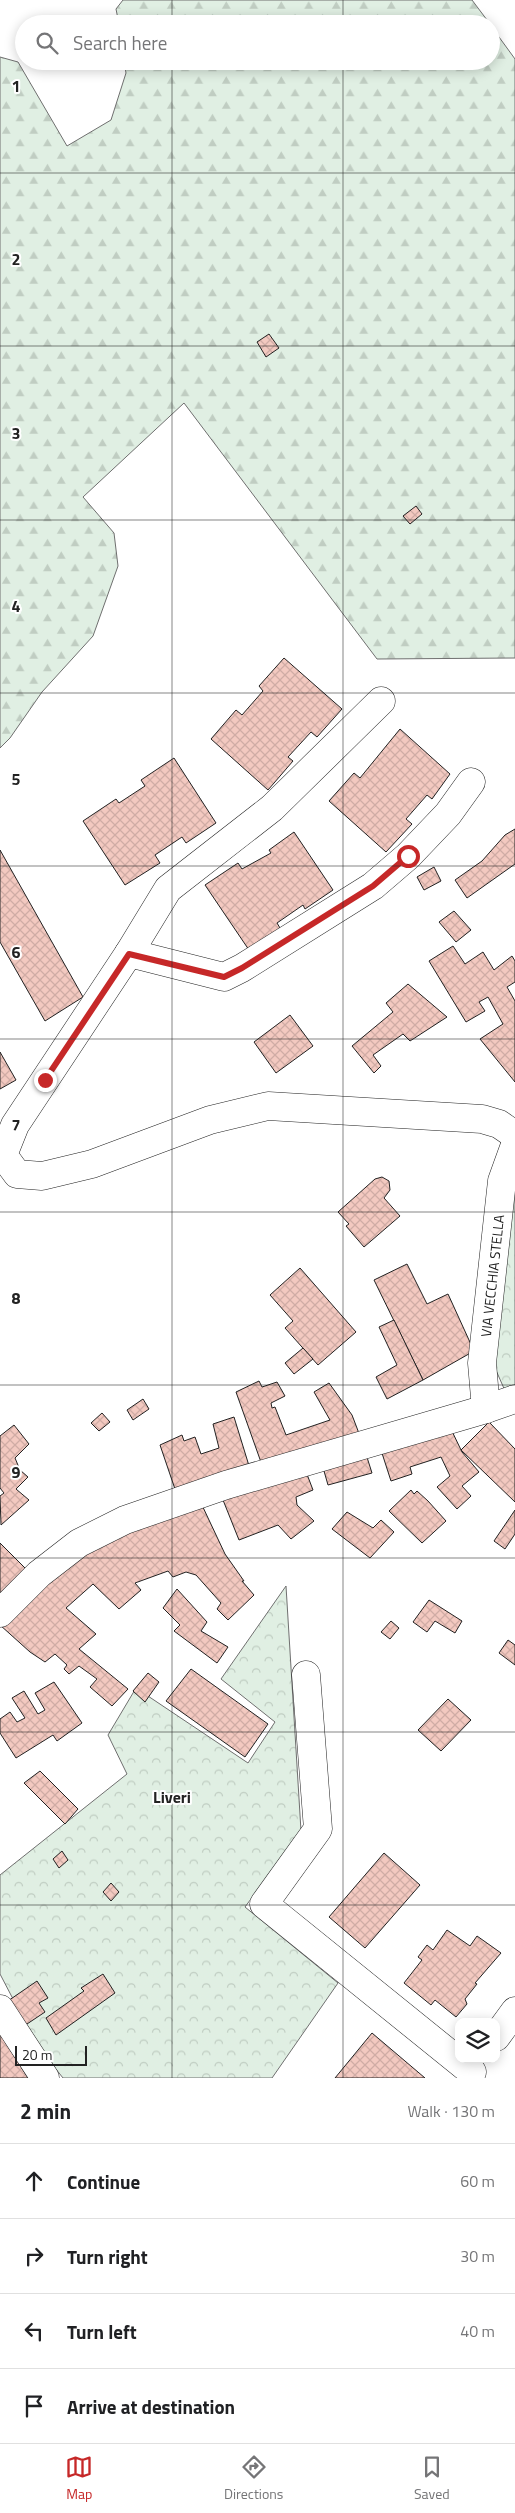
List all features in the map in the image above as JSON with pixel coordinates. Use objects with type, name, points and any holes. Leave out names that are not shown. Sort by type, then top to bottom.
[{"type":"street","points":[[381,701],[272,808],[168,889],[129,954],[15,1125],[2,1154],[17,1174],[42,1176],[92,1164],[210,1120],[268,1106],[482,1119],[499,1124],[515,1135]]},
{"type":"street","points":[[129,954],[224,977],[242,968],[373,886],[408,856],[448,814],[471,782]]},
{"type":"street","name":"VIA VECCHIA STELLA","points":[[486,1409],[482,1363],[502,1181],[515,1146]]},
{"type":"street","points":[[0,1613],[39,1574],[79,1543],[125,1520],[226,1485],[486,1409],[515,1398]]},
{"type":"street","points":[[306,1675],[318,1829],[264,1904],[473,2070]]},
{"type":"street","points":[[0,2009],[45,2078]]},
{"type":"street","points":[[500,2032],[515,2011]]},
{"type":"green space","points":[[123,0],[472,0],[483,15],[117,15],[116,9]]},
{"type":"green space","points":[[500,38],[515,59],[515,658],[377,659],[184,403],[83,497],[114,533],[118,566],[93,636],[42,692],[10,738],[0,748],[0,57],[15,61],[15,70],[23,70],[67,146],[111,120],[126,70],[500,70]]},
{"type":"green space","points":[[515,1176],[515,1389],[506,1393],[491,1359]]},
{"type":"green space","points":[[286,1586],[301,1831],[245,1907],[338,1983],[272,2078],[63,2078],[37,2045],[0,1974],[0,1875],[127,1774],[108,1735],[136,1688],[248,1763],[275,1722],[221,1679]]},
{"type":"building","points":[[269,334],[279,348],[266,357],[257,342]]},
{"type":"building","points":[[416,506],[422,514],[410,524],[403,516]]},
{"type":"building","points":[[284,658],[342,709],[317,737],[311,732],[288,757],[293,761],[268,790],[211,739],[236,710],[242,715],[263,691],[259,686]]},
{"type":"building","points":[[400,729],[450,774],[432,799],[427,795],[406,819],[412,824],[386,852],[329,801],[354,773],[360,778]]},
{"type":"building","points":[[174,758],[216,823],[186,843],[182,837],[155,855],[160,863],[125,885],[83,821],[116,799],[119,803],[145,786],[141,780]]},
{"type":"building","points":[[515,829],[515,864],[467,898],[455,880],[482,861],[505,835]]},
{"type":"building","points":[[294,832],[333,890],[305,909],[303,905],[277,923],[280,928],[249,950],[205,885],[238,863],[242,869],[271,853],[269,850]]},
{"type":"building","points":[[0,850],[83,997],[45,1021],[0,942]]},
{"type":"building","points":[[434,867],[441,881],[424,890],[417,877]]},
{"type":"building","points":[[454,911],[471,930],[456,942],[439,922]]},
{"type":"building","points":[[453,946],[465,964],[483,952],[494,970],[512,956],[515,961],[515,982],[507,987],[515,1001],[515,1082],[480,1039],[503,1024],[488,997],[479,1002],[485,1011],[466,1022],[429,961]]},
{"type":"building","points":[[408,984],[447,1017],[410,1041],[403,1034],[373,1055],[381,1066],[374,1073],[352,1046],[393,1012],[386,1003]]},
{"type":"building","points":[[290,1015],[313,1046],[276,1073],[254,1042]]},
{"type":"building","points":[[0,1052],[16,1080],[0,1089]]},
{"type":"building","points":[[382,1177],[389,1181],[390,1190],[384,1198],[400,1216],[364,1247],[346,1226],[349,1224],[338,1212],[375,1179]]},
{"type":"building","points":[[407,1264],[427,1304],[448,1294],[474,1351],[423,1380],[374,1280]]},
{"type":"building","points":[[300,1268],[356,1332],[318,1365],[285,1328],[293,1321],[270,1295]]},
{"type":"building","points":[[394,1320],[423,1380],[387,1399],[376,1377],[397,1365],[379,1327]]},
{"type":"building","points":[[303,1348],[313,1359],[294,1374],[285,1363]]},
{"type":"building","points":[[259,1381],[262,1387],[277,1382],[285,1396],[271,1403],[272,1408],[275,1407],[286,1435],[330,1420],[314,1392],[329,1383],[352,1415],[360,1436],[262,1465],[236,1392]]},
{"type":"building","points":[[143,1399],[149,1409],[133,1420],[127,1410]]},
{"type":"building","points":[[102,1413],[110,1422],[99,1431],[91,1423]]},
{"type":"building","points":[[234,1417],[250,1469],[177,1495],[160,1445],[182,1435],[184,1441],[195,1437],[201,1454],[219,1448],[213,1424]]},
{"type":"building","points":[[489,1422],[515,1449],[515,1502],[461,1450]]},
{"type":"building","points":[[14,1425],[29,1444],[15,1458],[20,1470],[28,1477],[16,1489],[29,1500],[1,1525],[0,1496],[4,1493],[0,1488],[0,1436]]},
{"type":"building","points":[[449,1425],[462,1452],[479,1472],[462,1486],[471,1496],[457,1509],[437,1487],[450,1476],[441,1457],[410,1467],[412,1474],[391,1481],[380,1447]]},
{"type":"building","points":[[365,1451],[372,1473],[328,1485],[322,1464]]},
{"type":"building","points":[[305,1469],[313,1490],[296,1497],[297,1505],[314,1521],[291,1539],[278,1525],[239,1540],[221,1495]]},
{"type":"building","points":[[411,1490],[414,1494],[417,1491],[446,1521],[422,1543],[389,1511]]},
{"type":"building","points":[[201,1503],[225,1554],[244,1581],[242,1581],[254,1595],[228,1620],[217,1609],[221,1603],[196,1575],[186,1572],[173,1577],[168,1571],[135,1583],[141,1590],[119,1609],[93,1584],[66,1608],[96,1634],[79,1649],[128,1689],[112,1706],[90,1687],[97,1679],[79,1666],[69,1674],[64,1669],[67,1665],[55,1654],[45,1662],[30,1652],[0,1625],[22,1597],[110,1536]]},
{"type":"building","points":[[515,1510],[515,1534],[505,1549],[494,1541]]},
{"type":"building","points":[[347,1512],[373,1528],[381,1520],[394,1532],[370,1558],[332,1529]]},
{"type":"building","points":[[0,1543],[30,1573],[0,1600]]},
{"type":"building","points":[[177,1589],[207,1622],[201,1631],[228,1647],[217,1663],[174,1631],[180,1625],[163,1608]]},
{"type":"building","points":[[429,1600],[462,1621],[455,1633],[435,1621],[427,1632],[413,1622]]},
{"type":"building","points":[[391,1621],[399,1628],[390,1639],[381,1632]]},
{"type":"building","points":[[508,1640],[515,1645],[515,1665],[499,1653]]},
{"type":"building","points":[[191,1669],[268,1724],[245,1757],[166,1701]]},
{"type":"building","points":[[148,1673],[159,1682],[145,1702],[133,1691]]},
{"type":"building","points":[[54,1682],[82,1723],[57,1741],[53,1735],[16,1758],[0,1733],[0,1719],[10,1712],[17,1722],[25,1718],[12,1698],[24,1691],[38,1714],[45,1710],[35,1693]]},
{"type":"building","points":[[448,1699],[471,1720],[441,1751],[418,1730]]},
{"type":"building","points":[[40,1771],[78,1809],[65,1824],[24,1783]]},
{"type":"building","points":[[62,1851],[68,1860],[59,1868],[53,1859]]},
{"type":"building","points":[[384,1853],[420,1885],[365,1948],[329,1917]]},
{"type":"building","points":[[111,1883],[119,1892],[111,1901],[103,1892]]},
{"type":"building","points":[[447,1930],[470,1946],[477,1936],[501,1953],[475,1983],[477,1984],[465,1999],[467,2004],[456,2017],[435,2000],[431,2005],[404,1983],[422,1960],[418,1957],[427,1945],[433,1950]]},
{"type":"building","points":[[103,1974],[115,1993],[56,2035],[46,2018],[84,1991],[81,1988]]},
{"type":"building","points":[[37,1981],[48,1998],[39,2003],[45,2012],[21,2028],[5,2003]]},
{"type":"building","points":[[372,2033],[425,2078],[335,2078]]},
{"type":"building","points":[[0,2034],[28,2078],[0,2078]]},
{"type":"district","name":"Liveri","points":[[172,1797]]},
{"type":"route","points":[[45,1080],[129,954],[224,977],[242,968],[373,886],[408,856]]}]
